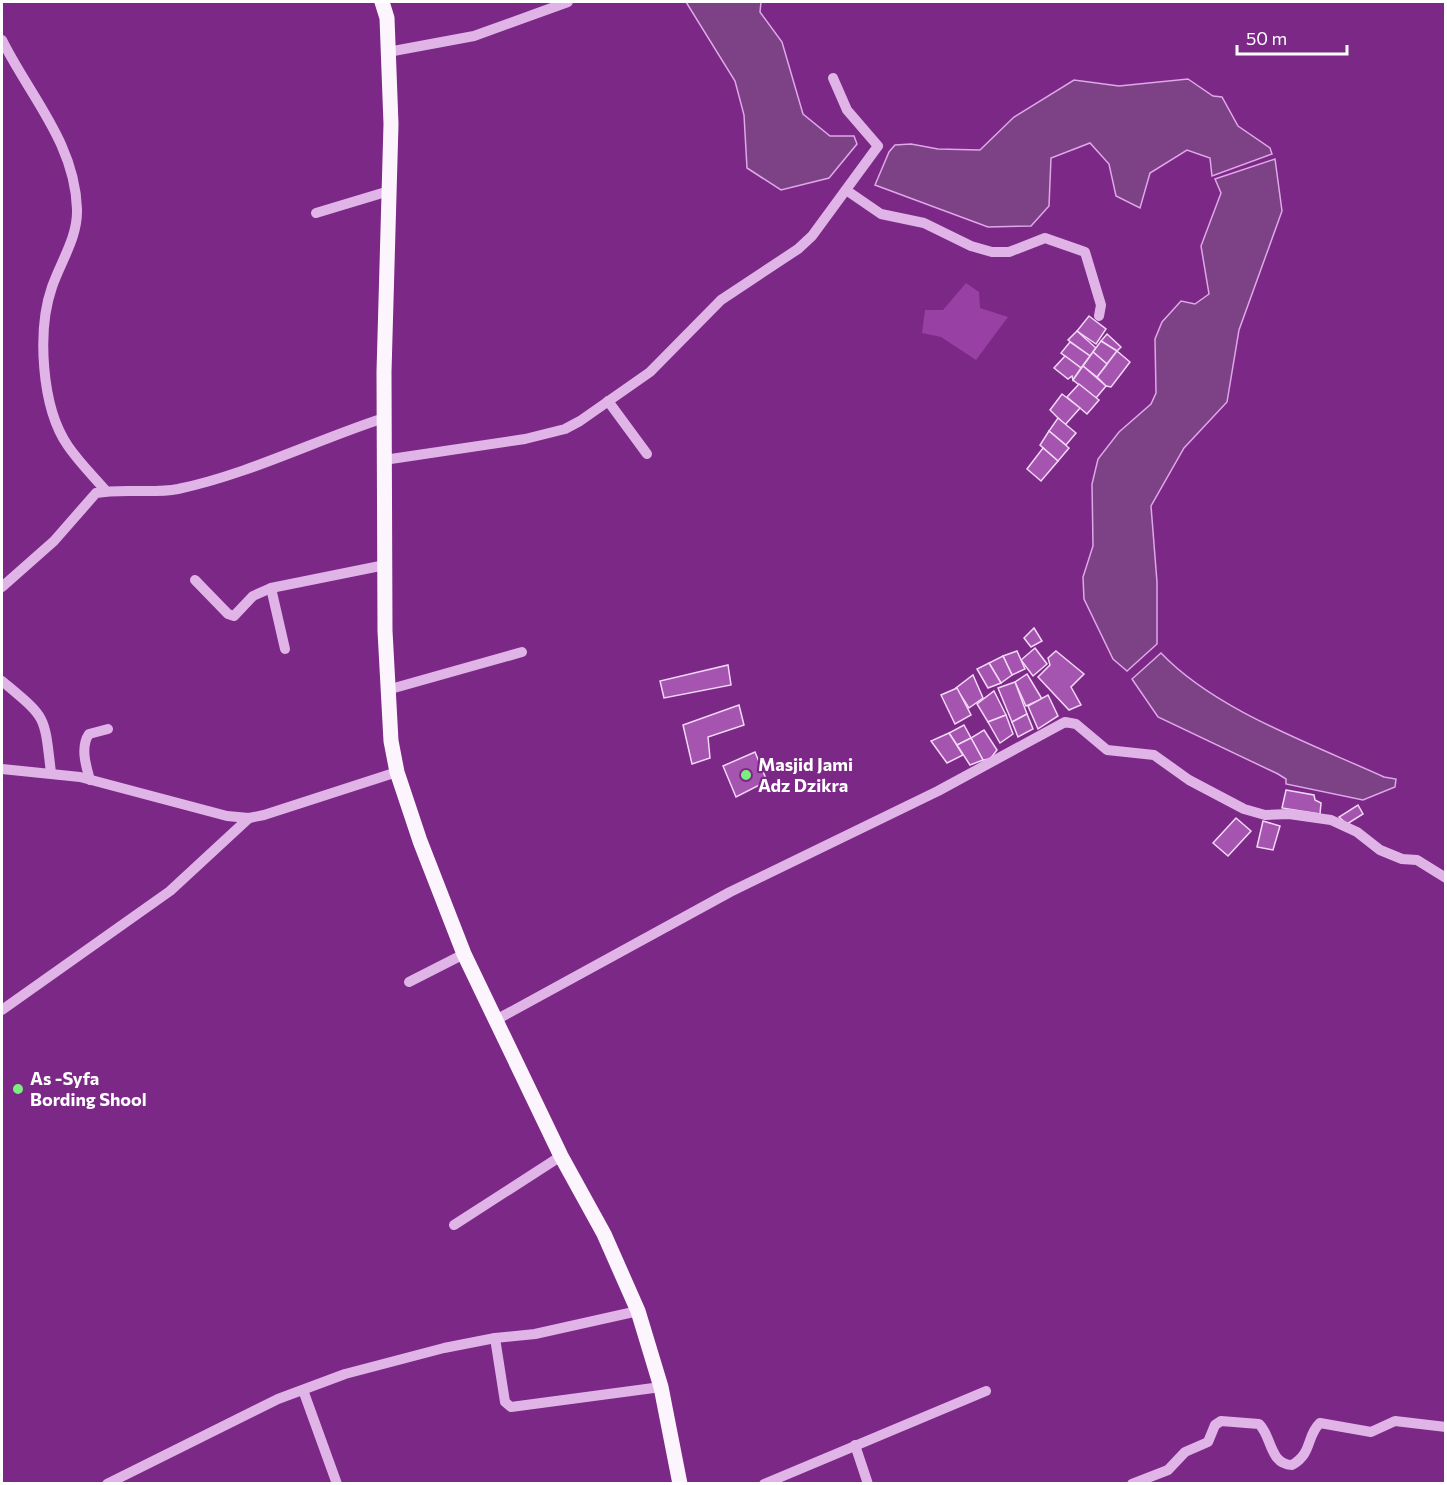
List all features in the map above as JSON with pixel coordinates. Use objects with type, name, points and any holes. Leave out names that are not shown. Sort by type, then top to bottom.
[{"type":"main road","points":[[382,2],[387,18],[391,124],[384,418],[387,690],[391,741],[397,772],[420,841],[464,954],[494,1021],[561,1156],[604,1234],[638,1311],[661,1387],[680,1484]]},
{"type":"street","points":[[388,52],[474,36],[568,2]]},
{"type":"street","points":[[2,40],[14,64],[56,129],[71,174],[76,217],[68,254],[52,286],[46,309],[44,360],[54,418],[67,446],[106,491]]},
{"type":"street","points":[[384,460],[467,449],[553,432],[580,422],[668,356],[721,300],[798,249],[812,236],[878,146],[847,110],[834,78]]},
{"type":"street","points":[[846,190],[881,214],[924,223],[971,246],[992,252],[1009,252],[1045,238],[1085,252],[1101,305],[1099,316]]},
{"type":"street","points":[[316,213],[389,191]]},
{"type":"street","points":[[608,401],[647,454]]},
{"type":"street","points":[[2,587],[54,540],[92,496],[106,491],[153,492],[212,480],[384,418]]},
{"type":"street","points":[[195,580],[228,614],[234,616],[253,596],[271,588],[385,565]]},
{"type":"street","points":[[271,588],[285,649]]},
{"type":"street","points":[[387,690],[522,652]]},
{"type":"street","points":[[2,681],[30,703],[43,719],[51,773]]},
{"type":"street","points":[[494,1021],[730,892],[938,791],[1065,722],[1076,724],[1107,750],[1154,755],[1189,780],[1244,809],[1265,815],[1289,814],[1331,820],[1357,832],[1380,850],[1402,859],[1417,860],[1446,878]]},
{"type":"street","points":[[90,780],[85,761],[85,740],[89,734],[108,729]]},
{"type":"street","points":[[2,769],[51,773],[90,780],[216,813],[249,818],[397,772]]},
{"type":"street","points":[[2,1010],[170,891],[249,818]]},
{"type":"street","points":[[409,982],[464,954]]},
{"type":"street","points":[[453,1225],[561,1156]]},
{"type":"street","points":[[107,1484],[257,1409],[303,1390],[378,1365],[444,1348],[495,1338],[535,1334],[638,1311]]},
{"type":"street","points":[[495,1338],[505,1402],[511,1407],[661,1387]]},
{"type":"street","points":[[303,1390],[337,1484]]},
{"type":"street","points":[[764,1484],[986,1391]]},
{"type":"street","points":[[1132,1484],[1168,1470],[1185,1452],[1208,1442],[1215,1425],[1221,1421],[1259,1424],[1266,1431],[1277,1458],[1292,1465],[1307,1452],[1316,1427],[1320,1423],[1371,1432],[1395,1421],[1446,1427]]},
{"type":"street","points":[[855,1445],[868,1484]]},
{"type":"shaded area","points":[[686,2],[761,2],[760,12],[782,42],[803,114],[830,136],[854,136],[857,144],[829,178],[781,190],[747,168],[744,115],[735,81]]},
{"type":"shaded area","points":[[1188,79],[1213,96],[1222,97],[1238,126],[1270,148],[1272,154],[1212,176],[1210,158],[1187,150],[1150,173],[1140,208],[1116,196],[1109,164],[1090,143],[1051,158],[1049,206],[1031,226],[988,227],[875,185],[889,152],[895,145],[911,144],[938,149],[980,150],[1014,117],[1074,80],[1119,86]]},
{"type":"shaded area","points":[[1275,159],[1282,211],[1239,330],[1227,402],[1184,448],[1151,506],[1157,582],[1157,644],[1127,671],[1113,659],[1084,599],[1083,577],[1093,546],[1092,484],[1098,459],[1119,432],[1151,404],[1156,393],[1155,339],[1162,322],[1181,301],[1195,304],[1209,294],[1201,246],[1221,193],[1215,179]]},
{"type":"shaded area","points":[[966,283],[979,292],[980,308],[1008,317],[976,360],[941,337],[922,333],[925,310],[943,310]]},
{"type":"shaded area","points":[[1161,653],[1208,692],[1236,709],[1326,752],[1384,777],[1396,779],[1395,787],[1363,800],[1286,784],[1286,779],[1278,774],[1158,717],[1132,679]]},
{"type":"building","points":[[1089,316],[1106,329],[1096,344],[1077,331]]},
{"type":"building","points":[[1077,331],[1096,348],[1090,356],[1068,340]]},
{"type":"building","points":[[1107,334],[1121,347],[1117,351],[1101,341]]},
{"type":"building","points":[[1101,341],[1117,351],[1107,364],[1093,352]]},
{"type":"building","points":[[1070,342],[1090,356],[1081,368],[1061,353]]},
{"type":"building","points":[[1117,351],[1130,362],[1111,387],[1106,386],[1097,377]]},
{"type":"building","points":[[1093,352],[1107,364],[1097,377],[1083,366]]},
{"type":"building","points":[[1065,356],[1081,368],[1073,380],[1072,376],[1068,379],[1054,368]]},
{"type":"building","points":[[1083,366],[1106,386],[1096,398],[1073,380]]},
{"type":"building","points":[[1079,384],[1099,400],[1087,414],[1067,397]]},
{"type":"building","points":[[1062,394],[1080,408],[1065,425],[1050,410]]},
{"type":"building","points":[[1058,418],[1076,433],[1066,445],[1049,431]]},
{"type":"building","points":[[1049,431],[1069,448],[1058,461],[1040,445]]},
{"type":"building","points":[[1043,448],[1058,461],[1041,481],[1027,469]]},
{"type":"building","points":[[1034,628],[1042,641],[1031,647],[1024,638]]},
{"type":"building","points":[[1035,648],[1047,664],[1033,676],[1021,660]]},
{"type":"building","points":[[1017,651],[1025,669],[1012,675],[1003,656]]},
{"type":"building","points":[[1056,651],[1084,674],[1071,687],[1081,705],[1069,710],[1038,677],[1050,665],[1048,658]]},
{"type":"building","points":[[1003,656],[1012,675],[1001,683],[989,663]]},
{"type":"building","points":[[989,663],[1001,683],[988,688],[977,669]]},
{"type":"building","points":[[728,665],[731,685],[664,698],[660,681]]},
{"type":"building","points":[[1027,674],[1042,699],[1026,706],[1015,682]]},
{"type":"building","points":[[973,675],[983,698],[969,708],[956,688]]},
{"type":"building","points":[[1015,682],[1027,714],[1012,722],[998,688]]},
{"type":"building","points":[[957,688],[971,715],[955,724],[941,695]]},
{"type":"building","points":[[994,691],[1006,715],[988,722],[977,704]]},
{"type":"building","points":[[1048,695],[1058,716],[1038,729],[1028,706]]},
{"type":"building","points":[[739,705],[744,725],[708,737],[710,758],[692,764],[683,725]]},
{"type":"building","points":[[1027,714],[1033,729],[1018,737],[1012,722]]},
{"type":"building","points":[[1006,715],[1013,734],[1000,743],[988,722]]},
{"type":"building","points":[[964,725],[971,738],[957,745],[949,733]]},
{"type":"building","points":[[984,730],[997,750],[990,759],[983,760],[971,738]]},
{"type":"building","points":[[949,733],[963,755],[947,763],[931,741]]},
{"type":"building","points":[[971,738],[983,760],[970,765],[957,745]]},
{"type":"building","points":[[755,752],[767,781],[736,797],[723,766]]},
{"type":"building","points":[[1286,790],[1314,795],[1315,800],[1321,803],[1320,814],[1282,808]]},
{"type":"building","points":[[1358,805],[1363,814],[1347,824],[1339,817]]},
{"type":"building","points":[[1236,818],[1251,831],[1228,856],[1213,843]]},
{"type":"building","points":[[1263,821],[1280,826],[1273,850],[1257,847]]},
{"type":"place","name":"Masjid Jami Adz Dzikra","points":[[746,775]]},
{"type":"place","name":"As -Syfa Bording Shool","points":[[18,1089]]}]
